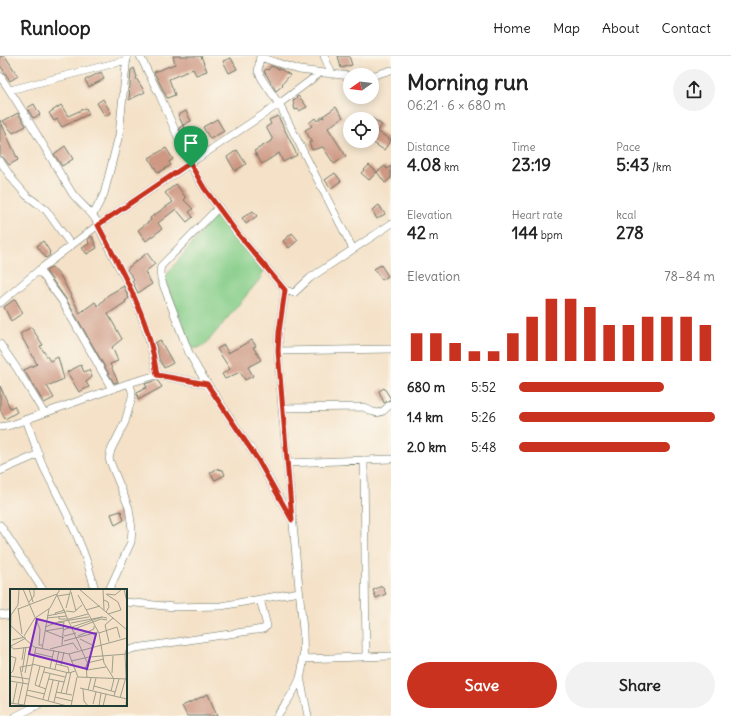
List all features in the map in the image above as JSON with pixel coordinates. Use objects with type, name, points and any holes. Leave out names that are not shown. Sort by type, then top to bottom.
[{"type":"street","points":[[140,56],[190,163],[204,188],[238,234],[285,290],[294,293],[310,278],[391,224]]},
{"type":"street","points":[[343,75],[299,70],[260,56],[258,71],[279,104],[353,249]]},
{"type":"street","points":[[324,56],[332,74]]},
{"type":"street","points":[[10,90],[127,58],[119,135],[104,194],[93,215]]},
{"type":"street","points":[[379,74],[391,70]]},
{"type":"street","points":[[1,299],[98,225],[279,104],[320,73]]},
{"type":"street","points":[[0,76],[52,158],[73,195],[93,215],[131,291],[152,347],[157,375]]},
{"type":"street","points":[[0,161],[13,180],[26,195],[46,210],[71,245]]},
{"type":"street","points":[[219,207],[161,266],[161,279],[189,353],[207,384],[258,460],[292,520]]},
{"type":"street","points":[[39,270],[62,301],[112,389]]},
{"type":"street","points":[[276,716],[296,687],[300,677],[303,630],[298,592],[278,351],[285,290]]},
{"type":"street","points":[[0,344],[44,413]]},
{"type":"street","points":[[278,351],[391,349]]},
{"type":"street","points":[[0,427],[128,383],[157,375],[207,384]]},
{"type":"street","points":[[109,589],[131,542],[132,530],[129,508],[109,459],[111,450],[125,422],[132,398],[132,391],[128,383]]},
{"type":"street","points":[[282,408],[364,407],[371,412],[377,412],[384,410],[391,404]]},
{"type":"street","points":[[26,419],[44,467],[79,538],[89,565],[95,589]]},
{"type":"street","points":[[0,471],[39,454]]},
{"type":"street","points":[[287,463],[391,459]]},
{"type":"street","points":[[364,460],[366,656]]},
{"type":"street","points":[[0,525],[42,589]]},
{"type":"street","points":[[127,602],[174,607],[221,606],[298,592]]},
{"type":"street","points":[[127,651],[136,648],[263,629],[267,626],[260,599]]},
{"type":"street","points":[[0,614],[10,616]]},
{"type":"street","points":[[302,660],[391,656]]},
{"type":"street","points":[[300,677],[308,716]]},
{"type":"street","points":[[16,716],[36,706]]},
{"type":"green space","points":[[216,214],[264,270],[260,279],[204,346],[193,349],[164,278]]},
{"type":"building","points":[[0,56],[5,56],[18,76],[10,81],[0,65]]},
{"type":"building","points":[[173,56],[201,56],[207,71],[196,75],[193,69],[169,79],[175,95],[167,98],[154,72],[175,64]]},
{"type":"building","points":[[338,56],[349,56],[352,65],[341,68]]},
{"type":"building","points":[[231,58],[237,69],[229,73],[223,61]]},
{"type":"building","points":[[271,66],[290,75],[282,84],[283,85],[276,91],[264,71],[267,69],[268,70]]},
{"type":"building","points":[[134,68],[136,78],[145,92],[129,100],[131,70]]},
{"type":"building","points":[[101,72],[104,79],[89,87],[85,80]]},
{"type":"building","points":[[298,96],[307,107],[299,111],[298,109],[295,110],[293,101]]},
{"type":"building","points":[[103,99],[111,113],[105,116],[97,103]]},
{"type":"building","points":[[34,104],[40,115],[33,118],[27,108]]},
{"type":"building","points":[[61,105],[68,116],[86,108],[89,114],[62,127],[57,119],[54,121],[49,113]]},
{"type":"building","points":[[336,107],[343,117],[328,128],[346,156],[334,164],[323,147],[312,150],[309,142],[312,142],[305,130],[312,126],[309,123],[315,118],[317,121],[322,117],[324,118],[323,116]]},
{"type":"building","points":[[186,111],[191,121],[183,125],[178,115]]},
{"type":"building","points":[[18,113],[26,126],[13,133],[3,121]]},
{"type":"building","points":[[278,116],[297,155],[283,162],[279,153],[262,164],[254,151],[273,140],[266,127],[271,124],[269,120]]},
{"type":"building","points":[[217,119],[224,131],[210,139],[203,127]]},
{"type":"building","points":[[0,120],[18,160],[9,165],[4,158],[0,156]]},
{"type":"building","points":[[183,125],[197,148],[191,154],[179,128]]},
{"type":"building","points":[[379,132],[391,140],[384,150],[379,147]]},
{"type":"building","points":[[65,146],[73,159],[62,166],[54,154]]},
{"type":"building","points":[[166,148],[173,159],[169,162],[171,165],[158,173],[149,158]]},
{"type":"building","points":[[237,150],[246,164],[235,171],[227,157]]},
{"type":"building","points":[[369,165],[377,172],[369,180],[361,173]]},
{"type":"building","points":[[385,166],[387,169],[391,166],[391,178],[385,183],[377,172]]},
{"type":"building","points":[[335,173],[341,181],[331,188],[325,180]]},
{"type":"building","points":[[176,184],[186,198],[184,200],[193,209],[189,212],[193,217],[187,222],[176,209],[158,223],[162,229],[146,241],[138,230],[151,220],[150,218],[173,202],[165,193]]},
{"type":"building","points":[[379,205],[385,214],[377,219],[372,210]]},
{"type":"building","points":[[253,211],[257,216],[246,224],[242,218]]},
{"type":"building","points":[[292,233],[298,240],[289,248],[283,241]]},
{"type":"building","points":[[92,236],[97,248],[87,254],[82,248],[89,244],[88,239]]},
{"type":"building","points":[[43,241],[50,252],[50,255],[46,258],[37,246]]},
{"type":"building","points":[[147,253],[155,264],[145,272],[152,284],[138,293],[132,281],[134,279],[127,270]]},
{"type":"building","points":[[381,265],[388,276],[382,280],[374,269]]},
{"type":"building","points":[[52,267],[61,277],[80,313],[95,302],[98,306],[108,295],[124,286],[129,298],[125,301],[126,302],[108,314],[122,339],[112,347],[118,361],[110,364],[118,382],[114,383],[66,299],[46,271]]},
{"type":"building","points":[[15,299],[23,313],[11,321],[4,307]]},
{"type":"building","points":[[31,327],[43,345],[40,346],[50,361],[58,357],[64,379],[47,386],[54,398],[44,403],[24,370],[37,364],[20,334]]},
{"type":"building","points":[[160,340],[173,363],[164,368],[159,359],[155,343]]},
{"type":"building","points":[[252,340],[256,346],[253,347],[261,360],[248,367],[253,376],[245,380],[240,372],[225,379],[222,374],[230,369],[217,349],[224,345],[228,353]]},
{"type":"building","points":[[81,365],[84,372],[89,370],[92,377],[86,382],[89,387],[79,392],[67,372]]},
{"type":"building","points":[[157,380],[162,387],[138,400],[137,393],[147,387],[145,384]]},
{"type":"building","points":[[0,386],[10,408],[14,406],[17,412],[5,419],[0,409]]},
{"type":"building","points":[[384,388],[391,399],[384,403],[379,391]]},
{"type":"building","points":[[216,469],[223,470],[225,475],[215,480],[210,473]]},
{"type":"building","points":[[121,511],[124,520],[115,525],[111,514]]},
{"type":"building","points":[[382,586],[386,594],[376,598],[373,590]]},
{"type":"building","points":[[208,694],[217,716],[187,716],[182,706]]},
{"type":"route","points":[[190,163],[191,167],[204,188],[238,234],[285,290],[278,351],[292,520],[258,460],[207,384],[157,375],[152,347],[147,331],[131,291],[98,225],[190,163]]}]
